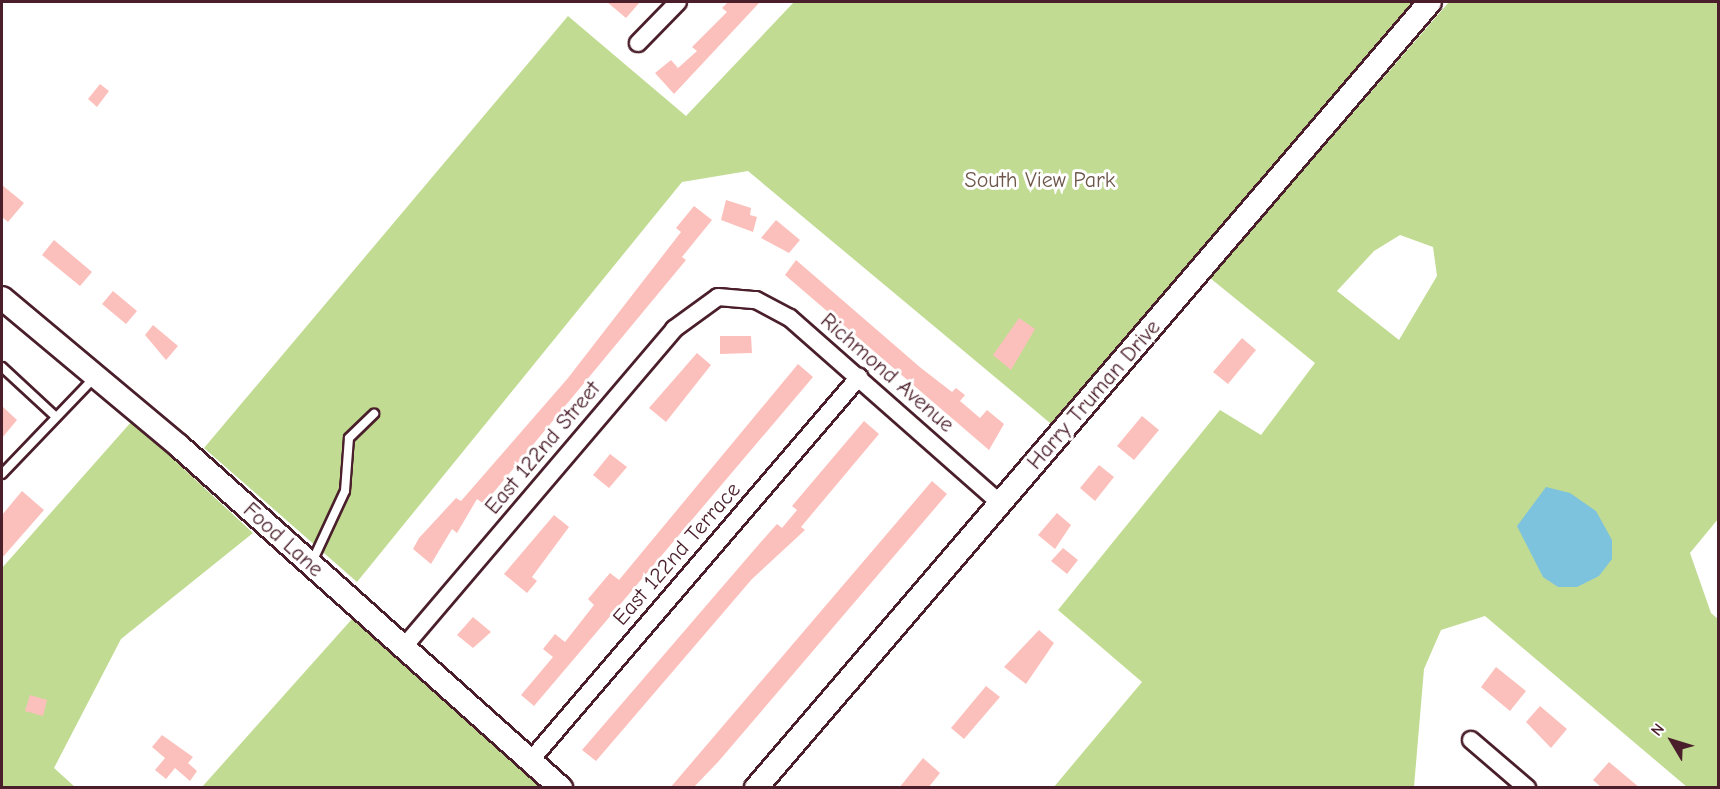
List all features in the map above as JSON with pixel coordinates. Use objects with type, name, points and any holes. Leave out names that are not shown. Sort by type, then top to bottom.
[{"type":"main road","name":"Harry Truman Drive","points":[[756,788],[1430,2]]},
{"type":"main road","name":"Food Lane","points":[[2,298],[96,376],[561,788]]},
{"type":"street","points":[[638,43],[678,2]]},
{"type":"street","name":"Richmond Avenue","points":[[731,295],[756,300],[790,318],[1001,504]]},
{"type":"street","name":"East 122nd Street","points":[[402,649],[674,329],[708,302],[731,295]]},
{"type":"street","name":"East 122nd Terrace","points":[[530,761],[859,377]]},
{"type":"street","points":[[1471,740],[1527,788]]},
{"type":"lane","points":[[2,367],[55,416]]},
{"type":"lane","points":[[2,474],[55,416],[96,376]]},
{"type":"lane","points":[[310,565],[345,491],[349,438],[374,414]]},
{"type":"green space","name":"South View Park","points":[[794,2],[1430,2],[1062,433],[748,171],[682,182],[357,582],[204,448],[568,16],[686,116]]},
{"type":"green space","points":[[1449,2],[1718,2],[1718,519],[1690,553],[1711,613],[1718,619],[1718,787],[1687,787],[1485,616],[1441,630],[1424,669],[1414,787],[1053,788],[1142,682],[1058,610],[1220,410],[1261,435],[1315,363],[1210,278]],"holes":[[[1400,235],[1433,247],[1437,276],[1399,340],[1337,291],[1374,251]]]},
{"type":"green space","points":[[132,421],[253,533],[121,639],[54,768],[75,787],[2,788],[2,568]]},
{"type":"green space","points":[[352,619],[541,787],[202,787]]},
{"type":"water","points":[[1546,487],[1570,493],[1596,511],[1612,540],[1612,559],[1599,576],[1577,587],[1558,587],[1543,577],[1517,526]]},
{"type":"building","points":[[607,2],[640,2],[626,18]]},
{"type":"building","points":[[728,2],[760,2],[674,94],[655,73],[671,60],[678,68],[697,51],[692,47],[727,12],[722,8]]},
{"type":"building","points":[[100,84],[109,91],[97,107],[88,99]]},
{"type":"building","points":[[2,185],[24,203],[8,222],[2,217]]},
{"type":"building","points":[[726,200],[751,208],[750,215],[757,217],[753,232],[721,220]]},
{"type":"building","points":[[694,206],[712,220],[682,257],[686,260],[484,504],[477,499],[457,533],[452,529],[431,564],[413,549],[419,538],[456,498],[461,501],[568,378],[681,232],[676,228]]},
{"type":"building","points":[[776,220],[800,240],[789,253],[761,238]]},
{"type":"building","points":[[54,240],[92,272],[80,286],[42,255]]},
{"type":"building","points":[[796,260],[921,368],[952,392],[956,388],[965,395],[960,401],[980,418],[987,410],[1004,424],[989,450],[785,275]]},
{"type":"building","points":[[113,291],[137,311],[126,324],[102,304]]},
{"type":"building","points":[[1019,318],[1035,329],[1011,370],[993,355]]},
{"type":"building","points":[[153,325],[178,346],[166,360],[145,335]]},
{"type":"building","points":[[720,336],[751,336],[752,353],[720,354]]},
{"type":"building","points":[[1242,338],[1256,350],[1228,384],[1213,372]]},
{"type":"building","points":[[697,353],[711,365],[666,422],[649,408]]},
{"type":"building","points":[[798,364],[813,377],[534,706],[521,695],[553,657],[543,649],[555,634],[565,642],[594,605],[588,599],[610,573],[619,580]]},
{"type":"building","points":[[2,406],[17,420],[2,438]]},
{"type":"building","points":[[1142,416],[1159,430],[1134,460],[1117,446]]},
{"type":"building","points":[[864,421],[879,434],[801,527],[805,530],[752,579],[596,761],[582,750],[777,524],[782,528],[797,510],[792,506]]},
{"type":"building","points":[[610,454],[627,467],[609,488],[593,475]]},
{"type":"building","points":[[1099,465],[1114,477],[1095,501],[1080,488]]},
{"type":"building","points":[[932,481],[947,494],[930,514],[718,762],[693,788],[670,788]]},
{"type":"building","points":[[22,491],[44,510],[2,558],[2,515]]},
{"type":"building","points":[[1057,513],[1071,525],[1055,549],[1038,535]]},
{"type":"building","points":[[554,515],[569,527],[532,577],[537,581],[527,593],[504,574]]},
{"type":"building","points":[[1063,548],[1078,560],[1067,574],[1051,561]]},
{"type":"building","points":[[473,617],[491,632],[473,648],[457,635]]},
{"type":"building","points":[[1039,630],[1054,643],[1026,684],[1004,667]]},
{"type":"building","points":[[1496,667],[1526,691],[1510,711],[1481,687]]},
{"type":"building","points":[[986,686],[1000,697],[964,739],[951,728]]},
{"type":"building","points":[[30,695],[47,700],[43,716],[25,711]]},
{"type":"building","points":[[1540,706],[1567,729],[1551,748],[1526,722]]},
{"type":"building","points":[[162,735],[193,757],[188,763],[197,771],[190,781],[175,768],[166,779],[155,770],[165,758],[152,747]]},
{"type":"building","points":[[923,758],[940,773],[928,788],[899,788]]},
{"type":"building","points":[[1609,762],[1640,788],[1602,788],[1593,780]]}]
